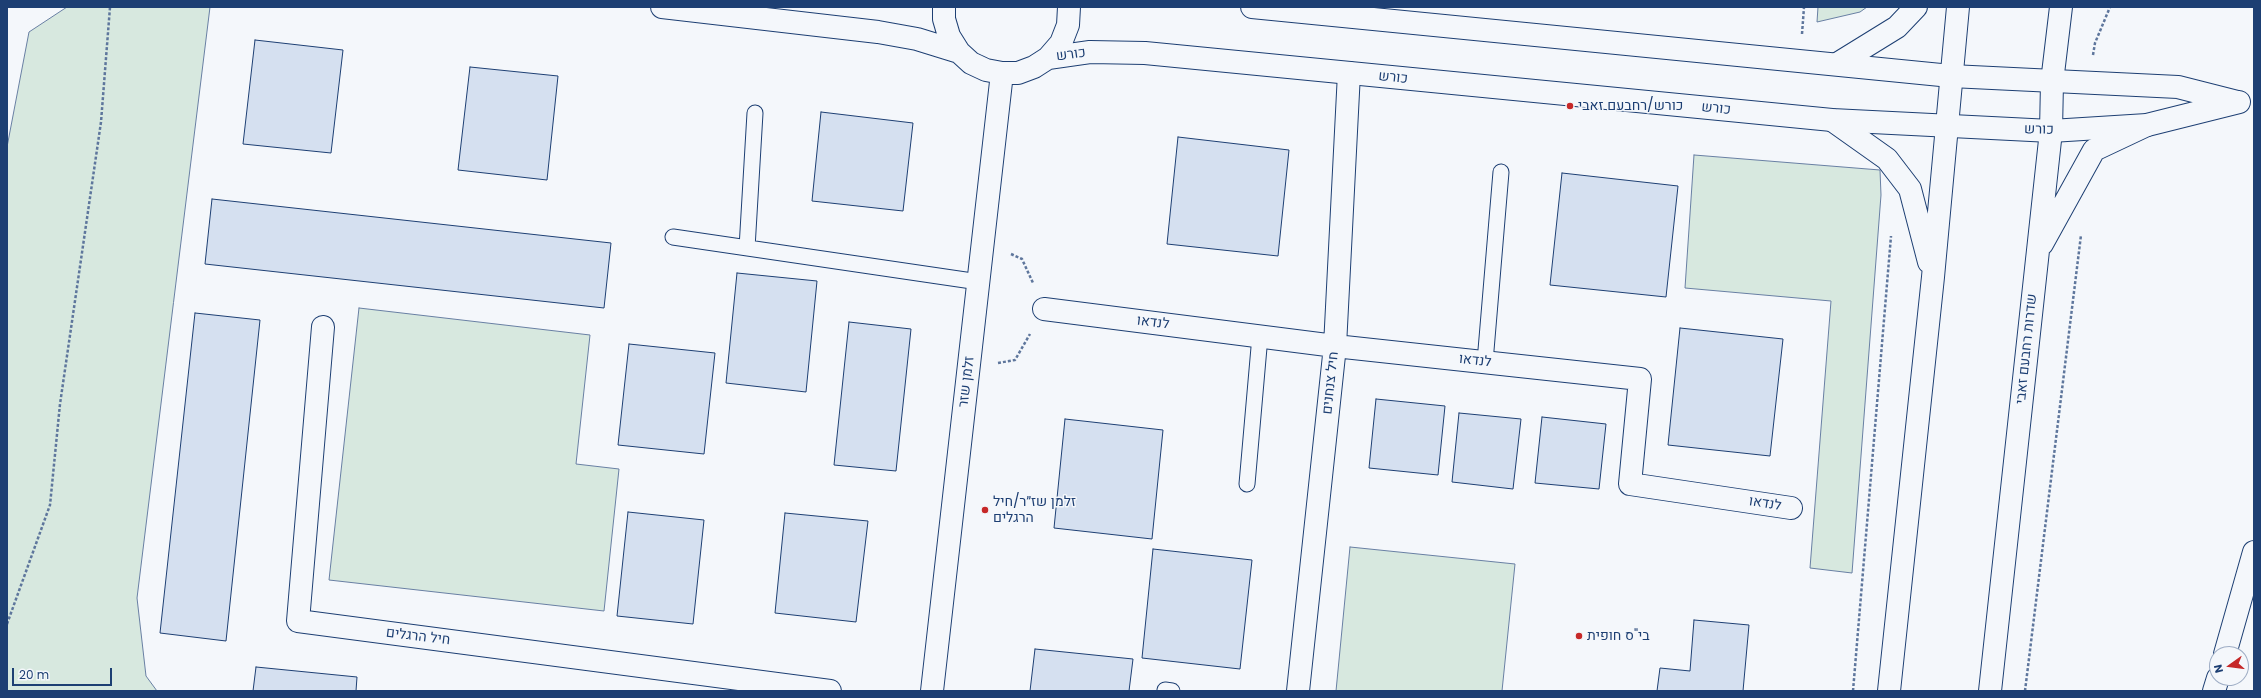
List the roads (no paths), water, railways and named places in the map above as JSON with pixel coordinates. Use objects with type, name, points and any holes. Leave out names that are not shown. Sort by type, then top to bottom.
[{"type":"street","points":[[662,7],[878,32],[917,38],[959,52]]},
{"type":"street","points":[[944,7],[944,19],[949,36],[959,52],[971,63],[986,70],[1002,73],[1018,73],[1034,67],[1048,58],[1061,43],[1068,25],[1069,7]]},
{"type":"street","name":"כורש","points":[[1252,7],[1951,76],[2178,87],[2247,103]]},
{"type":"street","points":[[1837,64],[1897,27],[1916,7]]},
{"type":"street","points":[[1889,691],[1933,277],[1958,7]]},
{"type":"street","name":"שדרות רחבעם זאבי","points":[[1990,691],[2051,131],[2052,82],[2061,7]]},
{"type":"street","name":"כורש","points":[[1048,58],[1090,52],[1145,53],[1832,120],[2051,131],[2147,125],[2247,103]]},
{"type":"street","name":"זלמן שזר","points":[[932,691],[1002,73]]},
{"type":"street","name":"חיל צנחנים","points":[[1298,691],[1335,346],[1349,73]]},
{"type":"street","points":[[1832,120],[1887,159],[1910,189],[1933,277]]},
{"type":"street","points":[[2038,250],[2094,150],[2147,125]]},
{"type":"street","name":"לנדאו","points":[[1044,309],[1335,346],[1640,379],[1630,484],[1791,508]]},
{"type":"street","name":"חיל הרגלים","points":[[323,327],[298,621],[830,691]]},
{"type":"street","points":[[2227,646],[2254,552]]},
{"type":"lane","points":[[747,248],[756,113]]},
{"type":"lane","points":[[1485,362],[1500,172]]},
{"type":"lane","points":[[673,237],[979,282]]},
{"type":"lane","points":[[1247,484],[1260,336]]},
{"type":"place","name":"כורש/רחבעם זאבי","points":[[1570,106]]},
{"type":"place","name":"זלמן שז״ר/חיל הרגלים","points":[[985,510]]},
{"type":"place","name":"בי\"ס חופית","points":[[1579,636]]}]
